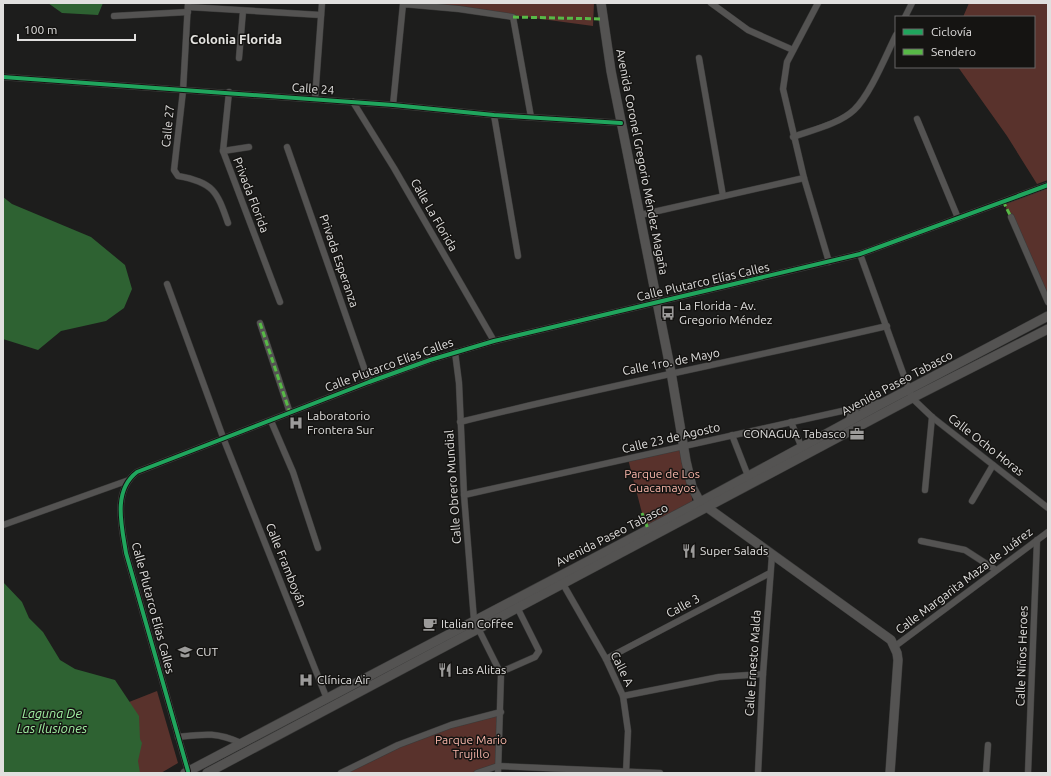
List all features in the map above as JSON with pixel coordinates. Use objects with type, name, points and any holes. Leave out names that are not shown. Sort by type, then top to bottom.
[{"type":"main road","name":"Avenida Coronel Gregorio Méndez Magaña","points":[[600,3],[621,123],[685,446],[689,477],[704,505],[886,635],[894,647],[898,660],[890,773]]},
{"type":"main road","name":"Avenida Paseo Tabasco","points":[[187,772],[704,505],[911,394],[1048,316]]},
{"type":"main road","name":"Avenida Paseo Tabasco","points":[[214,772],[476,624],[517,607],[563,584],[704,505],[748,476],[883,403],[911,394],[1048,329]]},
{"type":"main road","points":[[850,422],[855,407]]},
{"type":"street","points":[[315,99],[322,3]]},
{"type":"street","points":[[711,3],[748,30],[793,50]]},
{"type":"street","points":[[818,3],[784,70],[783,89],[793,137],[829,262]]},
{"type":"street","points":[[906,16],[912,3]]},
{"type":"street","points":[[393,105],[403,4],[459,9],[513,17],[531,117]]},
{"type":"street","points":[[114,16],[188,7],[321,15]]},
{"type":"street","name":"Calle 27","points":[[188,7],[183,90],[175,174],[198,181],[216,193],[228,223]]},
{"type":"street","points":[[239,58],[243,11]]},
{"type":"street","points":[[793,137],[840,119],[855,109],[866,94],[895,37]]},
{"type":"street","points":[[699,58],[723,196]]},
{"type":"street","name":"Calle 24","points":[[3,77],[229,92],[393,105],[494,115],[621,123]]},
{"type":"street","name":"Privada Florida","points":[[229,92],[223,151],[280,302]]},
{"type":"street","name":"Calle La Florida","points":[[353,102],[394,168],[494,341]]},
{"type":"street","points":[[494,115],[518,256]]},
{"type":"street","points":[[917,119],[958,218]]},
{"type":"street","points":[[223,151],[249,147]]},
{"type":"street","name":"Privada Esperanza","points":[[287,147],[369,382]]},
{"type":"street","points":[[640,215],[804,178]]},
{"type":"street","name":"Calle Plutarco Elías Calles","points":[[187,772],[126,553],[121,505],[124,489],[128,480],[145,468],[224,440],[369,382],[455,352],[494,341],[860,254],[1048,185]]},
{"type":"street","points":[[1011,217],[1048,302]]},
{"type":"street","name":"Calle Ocho Horas","points":[[860,254],[888,326],[911,394],[932,417],[1048,508]]},
{"type":"street","name":"Calle Framboyán","points":[[167,284],[224,440],[327,699]]},
{"type":"street","points":[[260,323],[290,413]]},
{"type":"street","name":"Calle 1ro. de Mayo","points":[[460,422],[671,372],[744,359],[888,326]]},
{"type":"street","name":"Calle Obrero Mundial","points":[[455,352],[459,382],[464,495],[476,624]]},
{"type":"street","name":"Calle 23 de Agosto","points":[[464,495],[855,407],[883,403]]},
{"type":"street","points":[[925,490],[932,417]]},
{"type":"street","points":[[271,421],[292,472],[318,548]]},
{"type":"street","points":[[790,422],[802,448]]},
{"type":"street","points":[[732,435],[748,476]]},
{"type":"street","points":[[972,501],[993,465]]},
{"type":"street","points":[[3,525],[128,480]]},
{"type":"street","name":"Calle Margarita Maza de Juárez","points":[[894,647],[1048,532]]},
{"type":"street","name":"Calle Niños Heroes","points":[[1028,773],[1037,540]]},
{"type":"street","points":[[921,541],[966,550],[996,570]]},
{"type":"street","name":"Calle Ernesto Malda","points":[[758,773],[763,674],[772,555]]},
{"type":"street","name":"Calle 3","points":[[606,659],[770,573]]},
{"type":"street","name":"Calle A","points":[[563,584],[606,659],[623,696],[628,731],[626,772]]},
{"type":"street","points":[[501,672],[538,655],[539,651],[517,607]]},
{"type":"street","points":[[476,624],[501,672],[498,773]]},
{"type":"street","points":[[623,696],[719,678],[763,674]]},
{"type":"street","points":[[341,773],[398,744],[451,725],[500,712]]},
{"type":"street","points":[[178,737],[213,734],[228,737],[241,743]]},
{"type":"street","points":[[986,773],[988,746]]},
{"type":"street","points":[[477,773],[498,766],[660,773]]},
{"type":"green space","points":[[402,3],[594,3],[593,26],[497,13]]},
{"type":"green space","points":[[969,3],[1048,3],[1048,180],[1037,184],[1007,136],[959,68],[1035,68],[1035,16],[963,16]]},
{"type":"green space","points":[[1048,185],[1048,302],[1003,201]]},
{"type":"green space","name":"Parque de Los Guacamayos","points":[[685,446],[693,506],[648,529],[642,513],[628,459]]},
{"type":"green space","points":[[157,691],[178,763],[161,773],[84,773],[124,704]]},
{"type":"green space","name":"Parque Mario Trujillo","points":[[501,712],[498,766],[477,773],[340,773],[398,745]]},
{"type":"water","points":[[48,3],[103,3],[98,15],[62,13]]},
{"type":"water","points":[[3,197],[12,204],[91,237],[125,265],[132,289],[124,308],[106,321],[61,331],[38,350],[3,339]]},
{"type":"water","name":"Laguna De Las Ilusiones","points":[[3,582],[22,602],[29,618],[43,632],[60,660],[75,669],[115,680],[139,716],[140,739],[142,743],[138,761],[140,773],[3,773]]},
{"type":"marked path","points":[[513,17],[603,19]]},
{"type":"marked path","points":[[1003,201],[1011,217]]},
{"type":"marked path","points":[[260,323],[290,413]]},
{"type":"marked path","points":[[642,513],[648,529]]},
{"type":"cycle path","points":[[3,77],[393,105],[494,115],[621,123]]},
{"type":"cycle path","points":[[188,771],[126,553],[121,521],[121,499],[129,480],[137,472],[369,382],[430,360],[494,341],[860,254],[1048,185]]},
{"type":"place","name":"La Florida - Av. Gregorio Méndez","points":[[668,313]]},
{"type":"place","name":"Laboratorio Frontera Sur","points":[[296,423]]},
{"type":"place","name":"CONAGUA Tabasco","points":[[857,434]]},
{"type":"place","name":"Super Salads","points":[[689,551]]},
{"type":"place","name":"Italian Coffee","points":[[430,624]]},
{"type":"place","name":"CUT","points":[[185,652]]},
{"type":"place","name":"Las Alitas","points":[[445,670]]},
{"type":"place","name":"Clínica Air","points":[[306,680]]},
{"type":"district","name":"Colonia Florida","points":[[236,39]]}]
